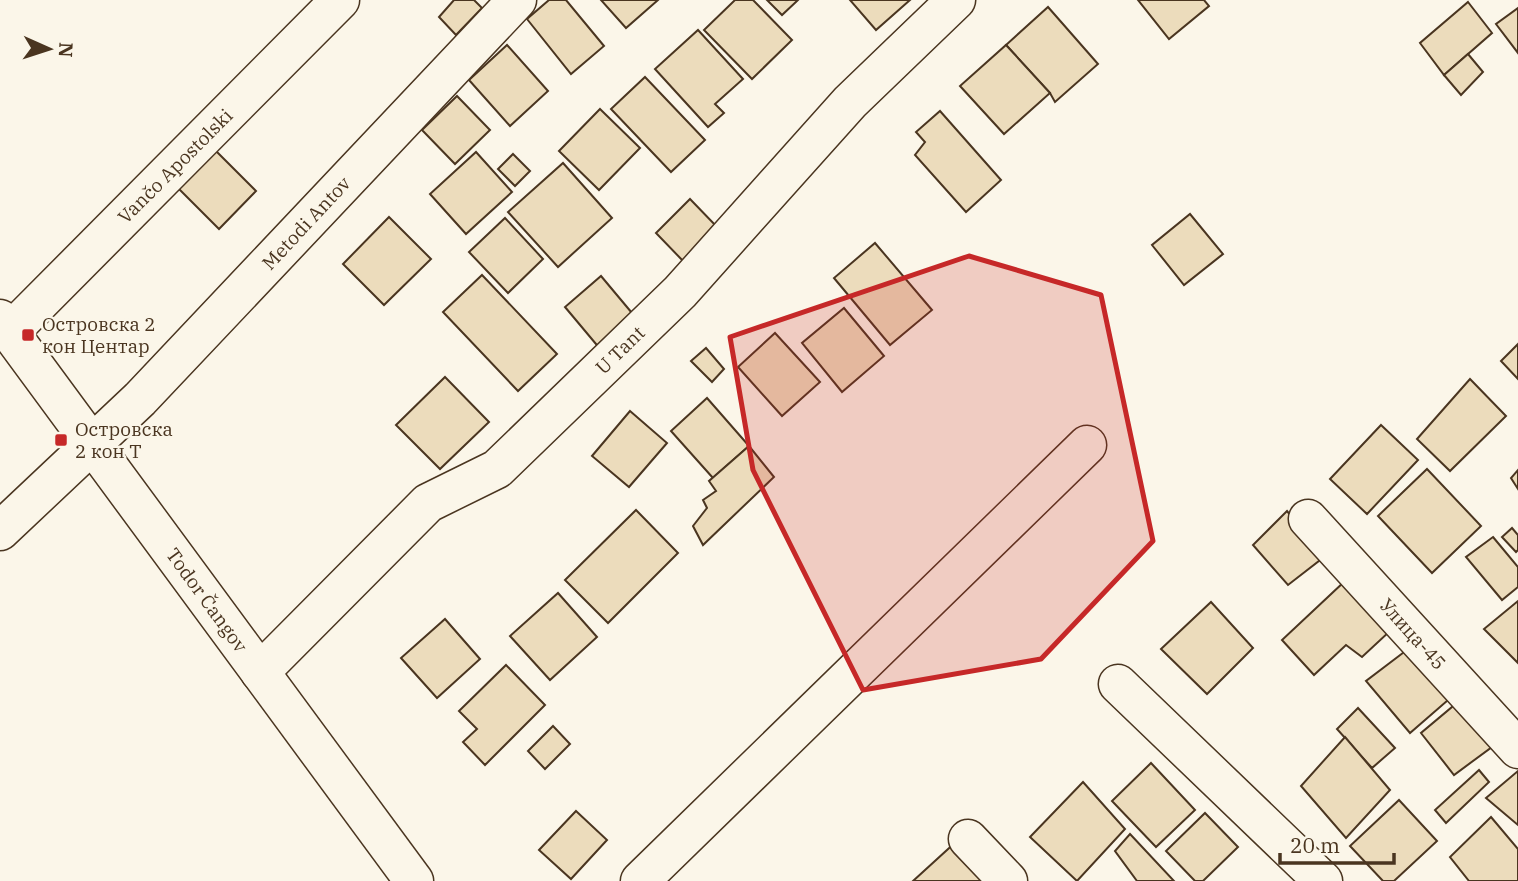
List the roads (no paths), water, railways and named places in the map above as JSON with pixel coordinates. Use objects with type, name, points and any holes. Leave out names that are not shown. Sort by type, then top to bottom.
[{"type":"street","name":"Vančo Apostolski","points":[[5,326],[340,0]]},
{"type":"street","name":"Metodi Antov","points":[[0,531],[149,389],[517,0]]},
{"type":"street","name":"U Tant","points":[[260,672],[428,503],[497,469],[680,292],[850,102],[956,0]]},
{"type":"street","name":"Todor Čangov","points":[[5,326],[410,879]]},
{"type":"street","points":[[640,881],[1087,445]]},
{"type":"street","name":"Улица-45","points":[[1308,519],[1518,749]]},
{"type":"street","points":[[1118,684],[1323,881]]},
{"type":"street","points":[[968,839],[1008,881]]},
{"type":"place","name":"Островска 2 кон Центар","points":[[28,335]]},
{"type":"place","name":"Островска 2 кон T","points":[[61,440]]}]
